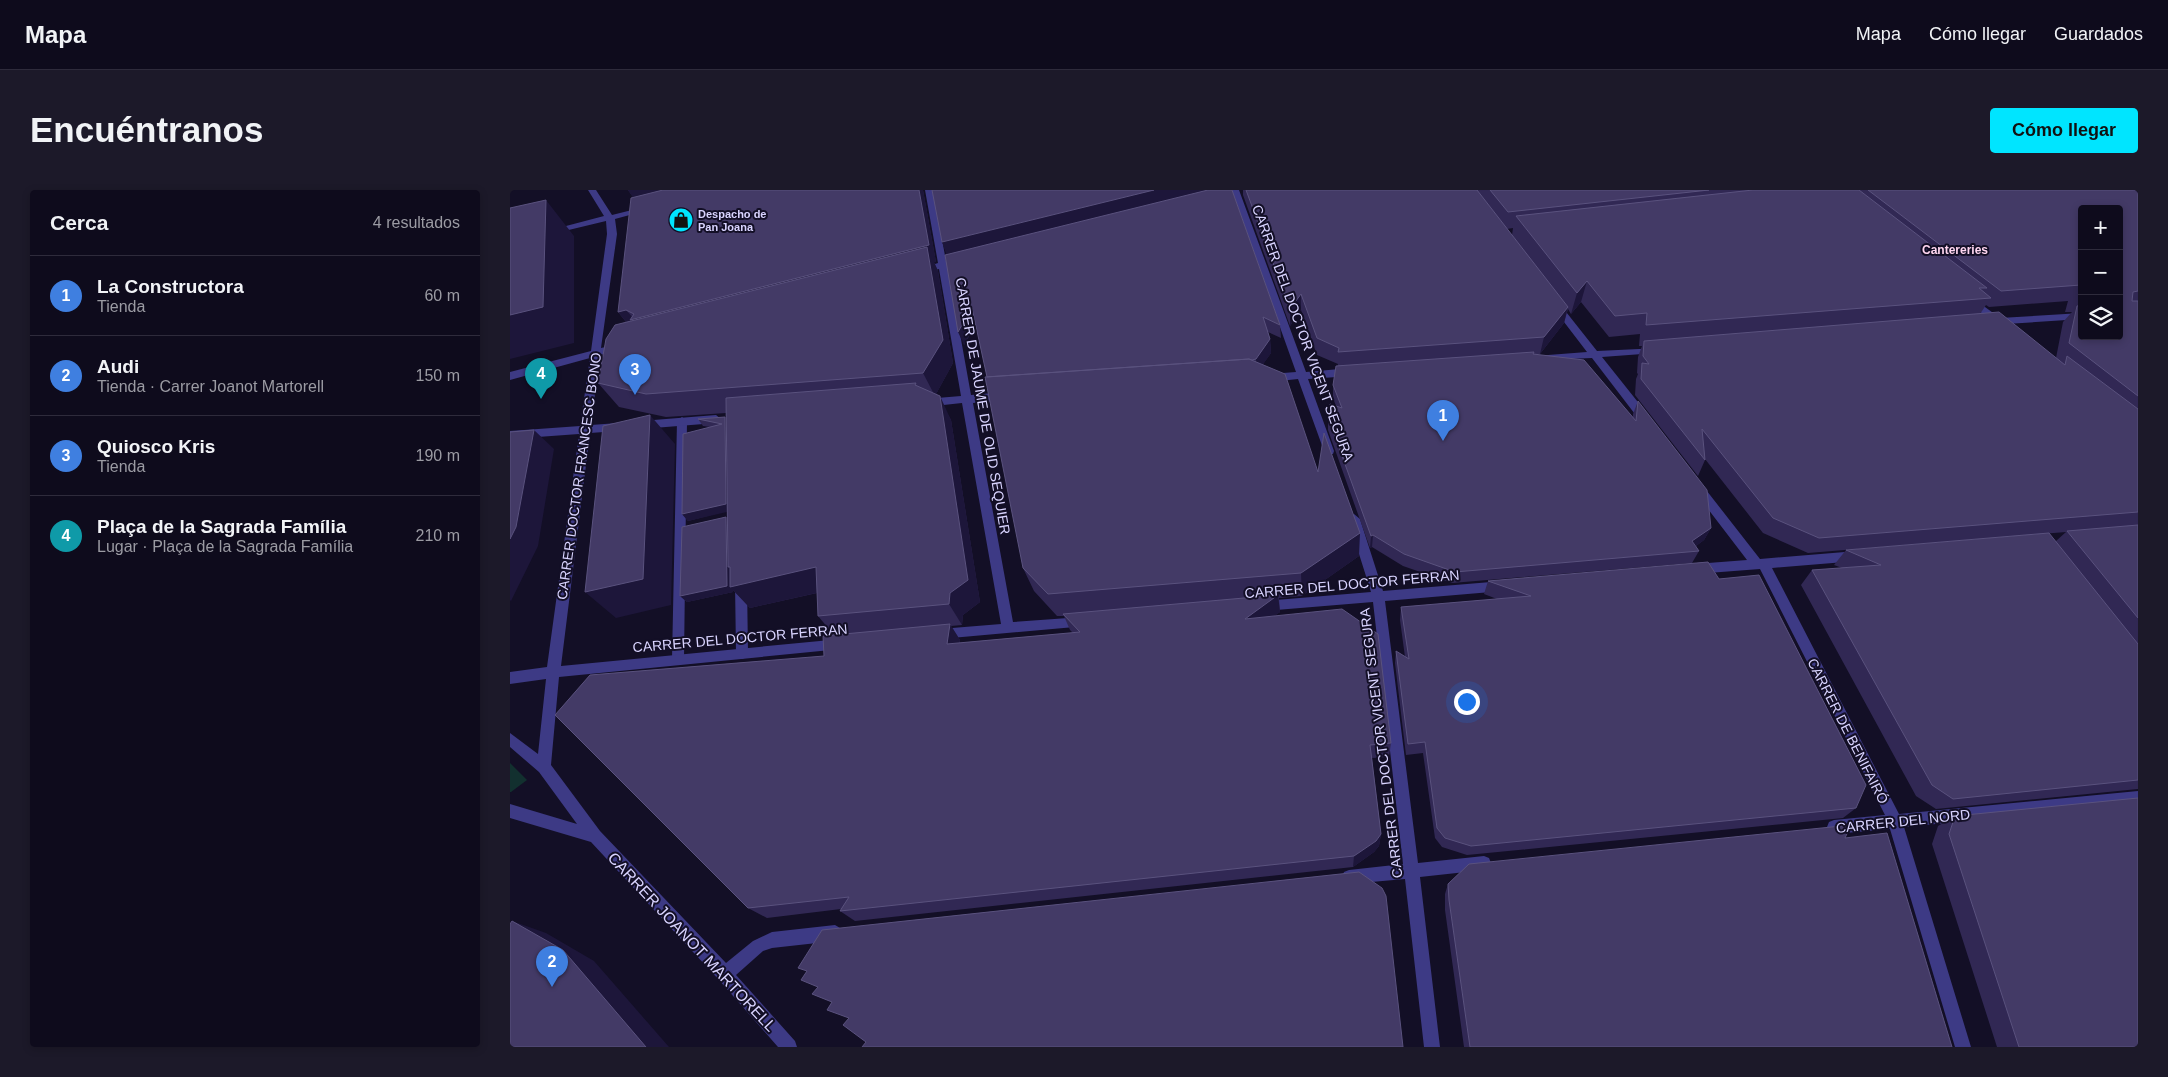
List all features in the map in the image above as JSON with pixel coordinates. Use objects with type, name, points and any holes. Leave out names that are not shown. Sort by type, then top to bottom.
[{"type":"street","points":[[592,190],[610,218]]},
{"type":"street","name":"CARRER DE JAUME DE OLID SEQUIER","points":[[929,190],[1008,628]]},
{"type":"street","name":"CARRER DEL DOCTOR VICENT SEGURA","points":[[1236,192],[1335,467]]},
{"type":"street","points":[[539,234],[657,207]]},
{"type":"street","name":"CARRER DOCTOR FRANCESC BONO","points":[[544,767],[585,430],[612,234],[610,218]]},
{"type":"street","points":[[909,273],[971,258]]},
{"type":"street","points":[[1548,295],[1650,426]]},
{"type":"street","points":[[1965,295],[2014,334]]},
{"type":"street","points":[[1981,323],[2078,316]]},
{"type":"street","points":[[510,376],[628,344]]},
{"type":"street","points":[[1536,359],[1663,349]]},
{"type":"street","points":[[1256,378],[1361,371]]},
{"type":"street","points":[[912,404],[1018,396]]},
{"type":"street","points":[[510,435],[728,418]]},
{"type":"street","points":[[678,659],[684,528],[682,421]]},
{"type":"street","name":"CARRER DE BENIFAIRÓ","points":[[1692,480],[1760,564],[1895,821],[1963,1047]]},
{"type":"street","name":"CARRER DEL DOCTOR VICENT SEGURA","points":[[1348,504],[1371,568],[1378,596],[1432,1047]]},
{"type":"street","points":[[1679,571],[1869,555]]},
{"type":"street","points":[[741,574],[742,653]]},
{"type":"street","name":"CARRER DEL DOCTOR FERRAN","points":[[1252,607],[1514,585]]},
{"type":"street","points":[[929,635],[1096,620]]},
{"type":"street","name":"CARRER DEL DOCTOR FERRAN","points":[[510,678],[678,659],[851,643]]},
{"type":"street","name":"CARRER JOANOT MARTORELL","points":[[510,739],[544,767],[595,836],[725,974],[789,1047]]},
{"type":"street","name":"CARRER DEL NORD","points":[[1816,829],[2138,798]]},
{"type":"street","name":"CARRER JOANOT MARTORELL","points":[[510,810],[595,836]]},
{"type":"street","points":[[1332,879],[1500,861]]},
{"type":"street","points":[[725,974],[758,946],[772,940],[846,932]]},
{"type":"green space","points":[[510,763],[527,780],[511,792],[510,792]]},
{"type":"building","points":[[663,190],[919,190],[929,245],[630,320],[634,314],[626,310],[618,312],[631,198]]},
{"type":"building","points":[[932,190],[1154,190],[942,242]]},
{"type":"building","points":[[1208,190],[1232,190],[1280,325],[1263,317],[1270,339],[1256,359],[987,377],[972,308],[958,332],[945,255]]},
{"type":"building","points":[[1246,190],[1477,190],[1568,307],[1544,337],[1338,352],[1339,348],[1317,338],[1301,294],[1290,309]]},
{"type":"building","points":[[1490,190],[1709,190],[1508,212]]},
{"type":"building","points":[[1753,190],[1859,190],[1987,288],[1979,288],[1991,298],[1646,325],[1647,313],[1615,316],[1587,281],[1577,293],[1516,216]]},
{"type":"building","points":[[1868,190],[2138,190],[2138,291],[2133,292],[2132,301],[2138,301],[2138,396],[2069,343],[2078,306],[2078,340],[2123,340],[2123,205],[2078,205],[2078,285],[2001,291]]},
{"type":"building","points":[[546,200],[543,307],[510,315],[510,208]]},
{"type":"building","points":[[927,247],[943,340],[923,373],[646,394],[598,383],[606,339],[615,325]]},
{"type":"building","points":[[1999,312],[2065,365],[2067,356],[2138,409],[2138,512],[1819,538],[1773,518],[1702,429],[1705,460],[1641,379],[1642,363],[1649,364],[1643,356],[1644,341]]},
{"type":"building","points":[[1534,352],[1533,354],[1584,360],[1636,421],[1638,401],[1707,490],[1711,528],[1692,541],[1699,551],[1455,572],[1404,554],[1373,535],[1371,536],[1328,417],[1330,404],[1342,408],[1333,385],[1336,366]]},
{"type":"building","points":[[1249,359],[1285,374],[1318,472],[1324,433],[1360,533],[1301,573],[1048,594],[1023,568],[985,377]]},
{"type":"building","points":[[916,383],[915,385],[940,396],[968,580],[950,593],[949,604],[818,616],[816,567],[730,587],[730,567],[728,567],[726,398]]},
{"type":"building","points":[[650,415],[643,579],[585,592],[603,426]]},
{"type":"building","points":[[725,417],[726,504],[682,514],[683,434],[722,424],[698,419]]},
{"type":"building","points":[[534,430],[516,527],[510,539],[510,432]]},
{"type":"building","points":[[726,517],[727,586],[680,596],[682,527]]},
{"type":"building","points":[[2138,525],[2138,618],[2067,531]]},
{"type":"building","points":[[2049,533],[2138,644],[2138,780],[1953,799],[1932,785],[1812,570],[1881,565],[1846,550]]},
{"type":"building","points":[[1708,562],[1719,579],[1759,575],[1866,785],[1856,808],[1471,846],[1445,838],[1437,828],[1425,742],[1408,744],[1396,651],[1409,659],[1401,607],[1531,596],[1488,581]]},
{"type":"building","points":[[1278,595],[1245,619],[1342,609],[1378,634],[1391,743],[1370,745],[1381,834],[1376,841],[1354,856],[840,911],[849,897],[748,908],[555,715],[590,675],[824,656],[823,636],[950,624],[947,644],[1080,632],[1063,614]]},
{"type":"building","points":[[2138,798],[2138,1047],[2019,1047],[1949,834],[1955,816]]},
{"type":"building","points":[[1851,825],[1845,838],[1887,833],[1952,1047],[1470,1047],[1448,884],[1469,864]]},
{"type":"building","points":[[1359,872],[1382,888],[1386,896],[1403,1047],[862,1047],[866,1042],[843,1025],[849,1018],[827,1010],[832,1002],[812,994],[818,987],[801,980],[807,971],[798,968],[822,930]]},
{"type":"building","points":[[512,921],[563,950],[646,1047],[510,1047],[510,924]]},
{"type":"place","name":"Despacho de Pan Joana","points":[[681,220]]},
{"type":"place","name":"Quiosco Kris","points":[[635,395]]},
{"type":"place","name":"Plaça de la Sagrada Família","points":[[541,399]]},
{"type":"place","name":"La Constructora","points":[[1443,441]]},
{"type":"place","name":"Audi","points":[[552,987]]},
{"type":"district","name":"Cantereries","points":[[1955,250]]}]
